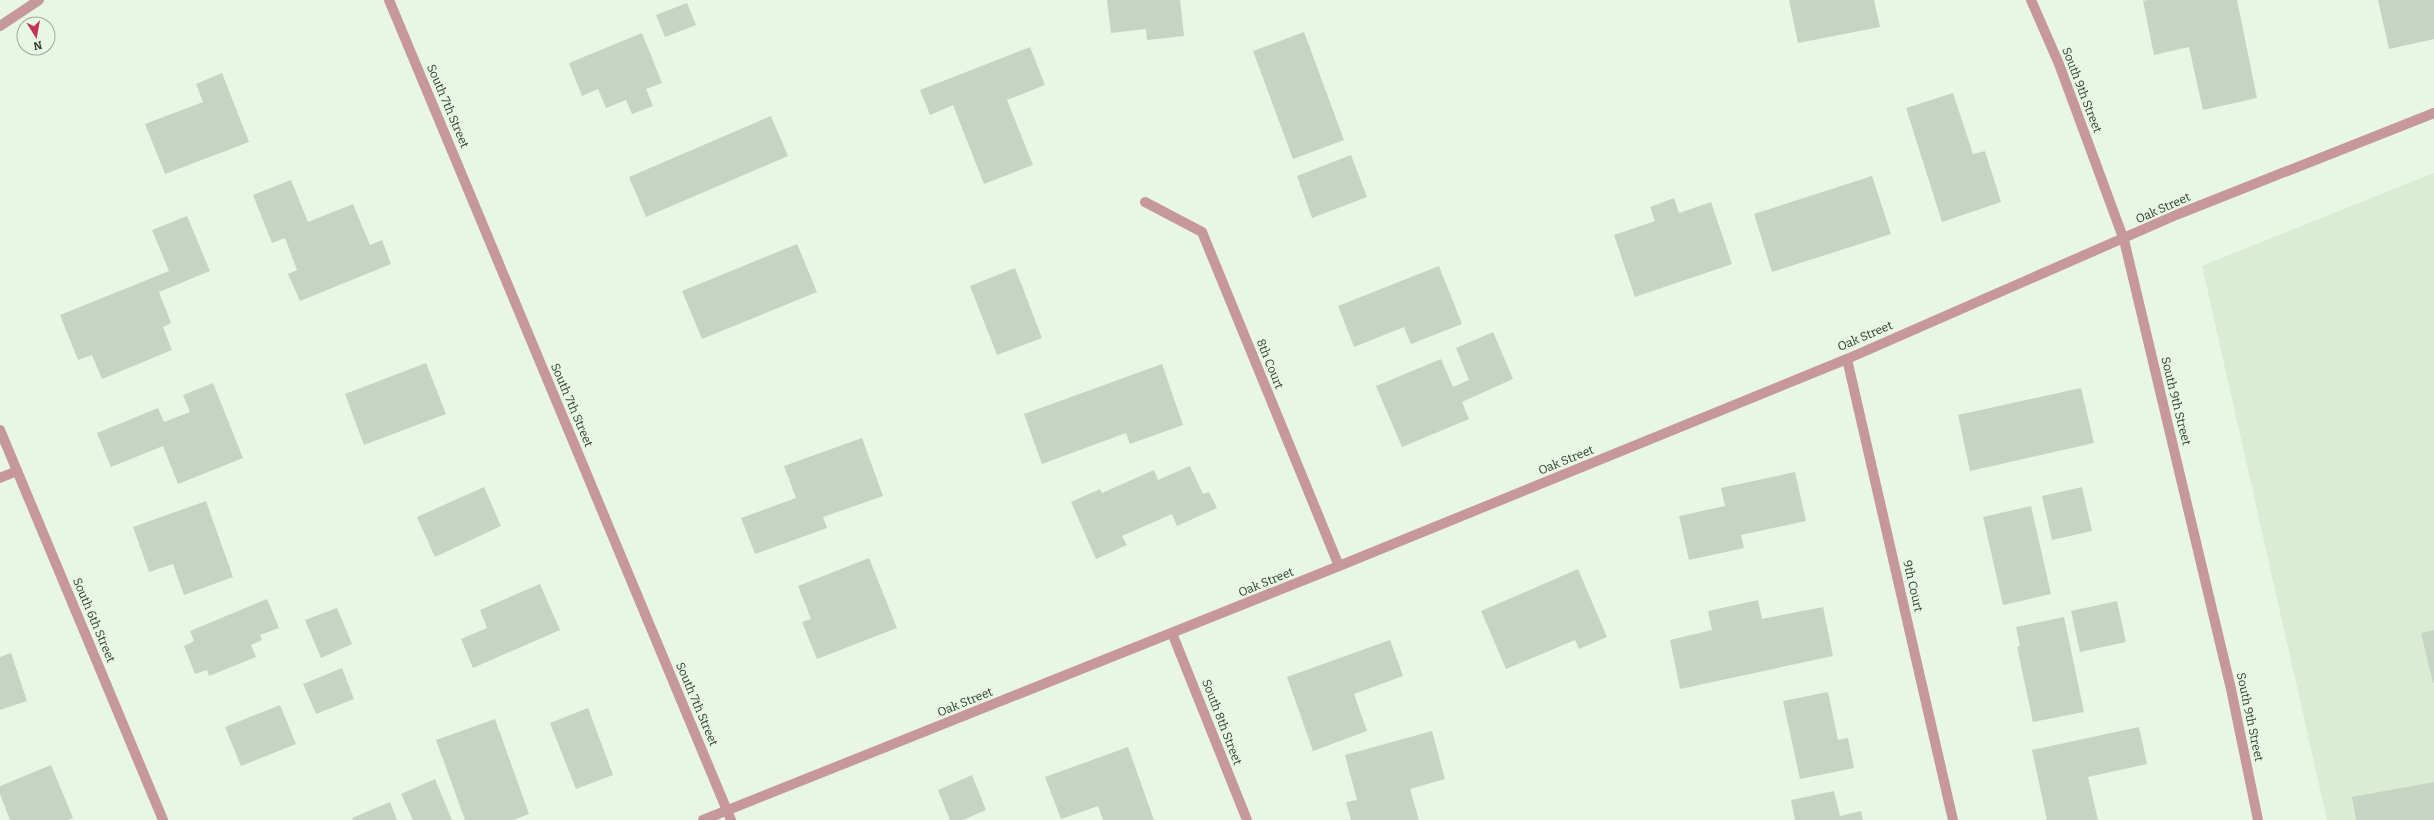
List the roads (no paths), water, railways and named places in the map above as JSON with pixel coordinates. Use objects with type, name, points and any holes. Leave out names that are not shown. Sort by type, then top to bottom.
[{"type":"street","points":[[0,26],[39,0]]},
{"type":"street","name":"South 7th Street","points":[[390,0],[731,820]]},
{"type":"street","name":"South 9th Street","points":[[2031,0],[2059,64],[2124,240],[2231,689],[2258,820]]},
{"type":"street","name":"Oak Street","points":[[703,820],[1340,566],[1847,359],[2124,240],[2176,215],[2434,113]]},
{"type":"street","name":"8th Court","points":[[1145,202],[1202,232],[1340,566]]},
{"type":"street","name":"9th Court","points":[[1847,359],[1953,820]]},
{"type":"street","name":"South 6th Street","points":[[0,430],[163,820]]},
{"type":"street","points":[[0,478],[17,471]]},
{"type":"street","name":"South 8th Street","points":[[1172,633],[1247,820]]}]
